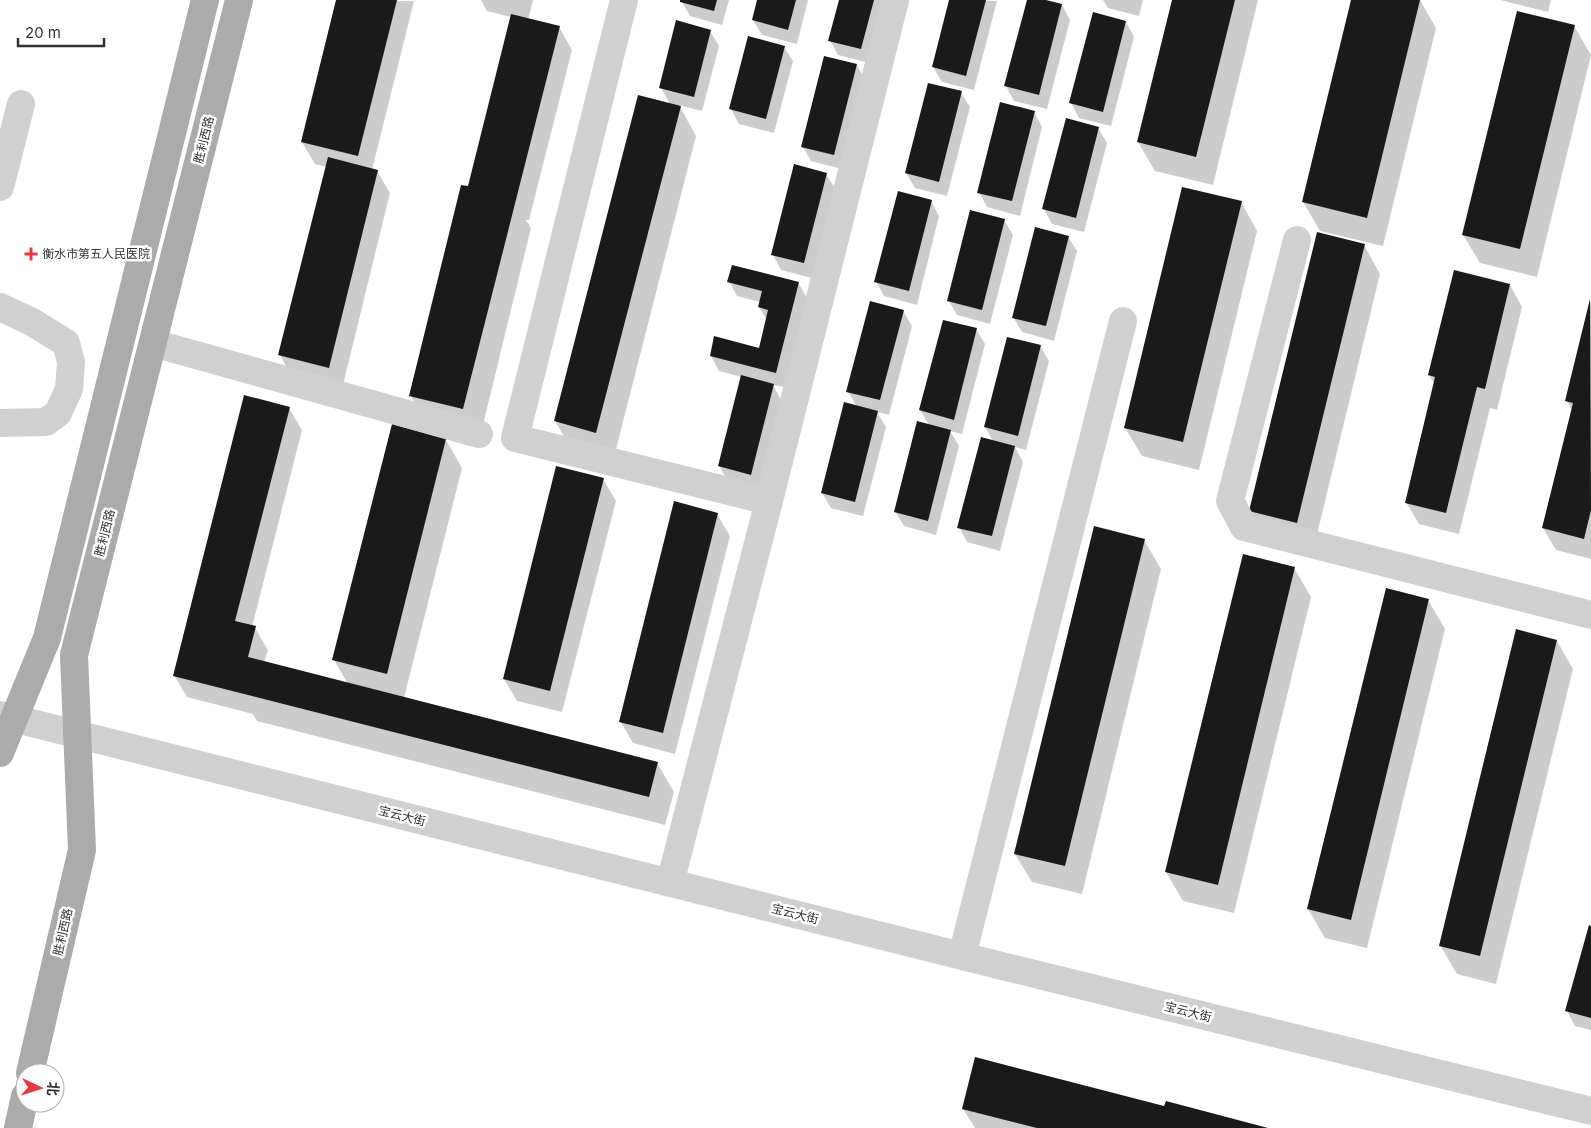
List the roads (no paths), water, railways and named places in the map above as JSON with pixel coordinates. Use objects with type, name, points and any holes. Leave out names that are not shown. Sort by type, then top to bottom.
[{"type":"main road","points":[[0,753],[7,717],[47,638],[205,0]]},
{"type":"main road","name":"胜利西路","points":[[32,1063],[82,850],[74,655],[239,0]]},
{"type":"main road","points":[[18,1128],[21,1113]]},
{"type":"street","points":[[624,0],[515,438],[769,501]]},
{"type":"street","points":[[670,883],[769,501],[895,0]]},
{"type":"street","points":[[0,187],[20,104]]},
{"type":"street","points":[[1297,240],[1230,501],[1244,527],[1591,615]]},
{"type":"street","points":[[0,307],[32,322],[66,343],[72,362],[69,389],[58,413],[46,422],[0,423]]},
{"type":"street","points":[[962,956],[1122,322]]},
{"type":"street","points":[[153,343],[479,434]]},
{"type":"street","points":[[69,389],[106,399]]},
{"type":"street","name":"宝云大街","points":[[7,717],[1591,1111]]},
{"type":"place","name":"衡水市第五人民医院","points":[[31,254]]}]
